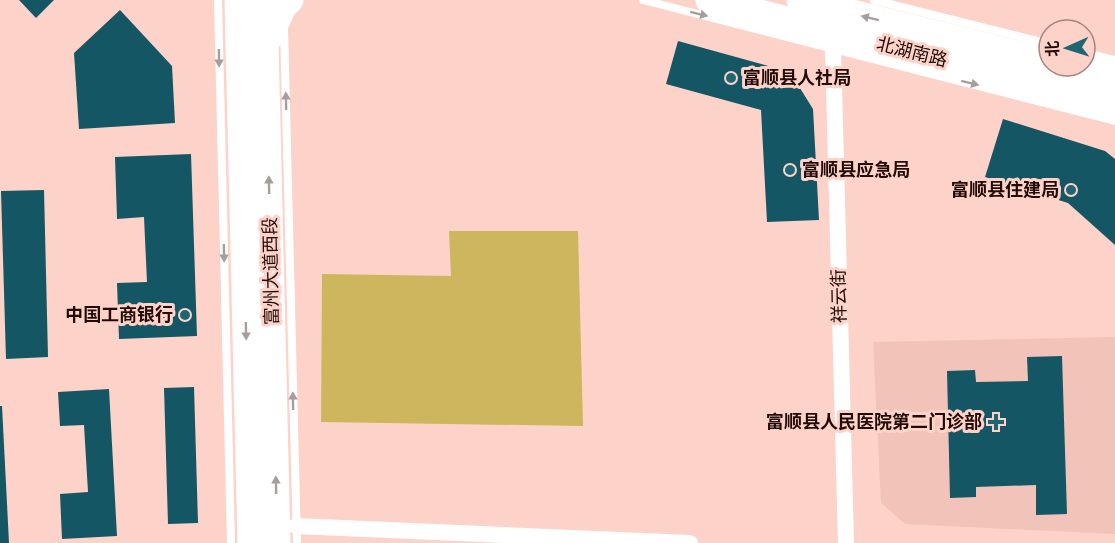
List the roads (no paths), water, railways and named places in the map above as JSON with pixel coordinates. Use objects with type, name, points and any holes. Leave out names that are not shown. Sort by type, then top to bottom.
[{"type":"main road","name":"北湖南路","points":[[709,0],[1115,104]]},
{"type":"main road","name":"北湖南路","points":[[800,0],[1037,53]]},
{"type":"main road","name":"富州大道西段","points":[[279,2],[265,46],[290,537]]},
{"type":"main road","name":"富州大道西段","points":[[232,3],[251,543]]},
{"type":"main road","points":[[1007,33],[1037,50]]},
{"type":"main road","points":[[1097,74],[1115,78]]},
{"type":"main road","points":[[1002,75],[1026,98]]},
{"type":"street","name":"祥云街","points":[[833,48],[846,543]]},
{"type":"street","points":[[290,537],[690,543]]},
{"type":"lane","points":[[643,0],[1115,121]]},
{"type":"lane","points":[[874,0],[1007,33]]},
{"type":"lane","points":[[279,2],[290,537]]},
{"type":"lane","points":[[231,543],[232,3]]},
{"type":"lane","points":[[1097,56],[1115,60]]},
{"type":"place","name":"富顺县人社局","points":[[731,78]]},
{"type":"place","name":"富顺县应急局","points":[[790,170]]},
{"type":"place","name":"富顺县住建局","points":[[1071,190]]},
{"type":"place","name":"中国工商银行","points":[[185,315]]},
{"type":"place","name":"富顺县人民医院第二门诊部","points":[[996,422]]}]
